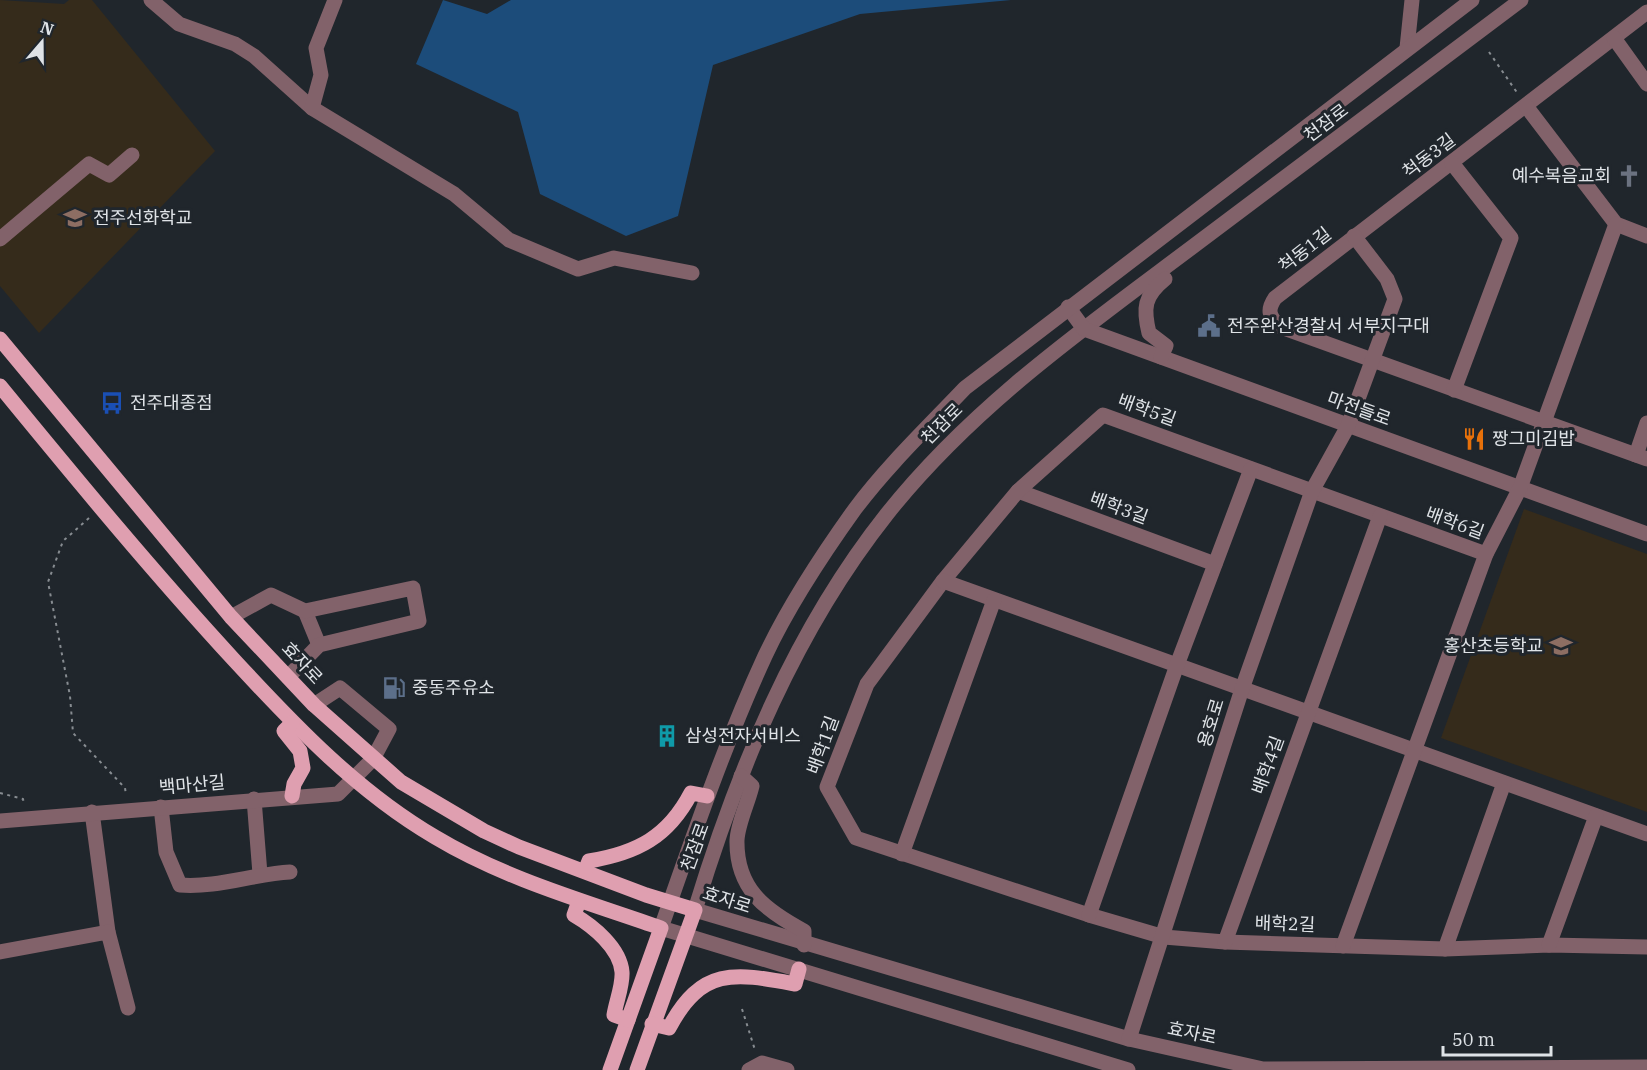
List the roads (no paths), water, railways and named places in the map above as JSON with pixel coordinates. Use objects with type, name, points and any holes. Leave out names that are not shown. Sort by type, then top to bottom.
[{"type":"main road","name":"효자로","points":[[0,339],[231,617],[314,705],[373,759],[401,782],[484,831],[534,853],[694,910]]},
{"type":"main road","points":[[0,386],[100,508],[292,723],[354,778],[402,816],[436,838],[493,867],[579,902],[661,928]]},
{"type":"main road","points":[[292,723],[284,731],[300,751],[303,768],[294,784],[292,796]]},
{"type":"main road","points":[[585,871],[589,861],[613,857],[655,838],[671,824],[691,793],[707,796]]},
{"type":"main road","points":[[579,902],[574,915],[589,923],[614,950],[622,972],[614,1015],[628,1020]]},
{"type":"main road","name":"천잠로","points":[[637,1070],[694,910]]},
{"type":"main road","name":"천잠로","points":[[610,1070],[661,928]]},
{"type":"main road","points":[[652,1024],[669,1028],[678,1011],[710,982],[742,975],[795,984],[799,969]]},
{"type":"street","points":[[151,0],[179,24],[235,44],[254,56],[312,108],[454,194],[509,240],[578,269],[614,258],[692,273]]},
{"type":"street","points":[[312,108],[321,75],[316,48],[335,0]]},
{"type":"street","points":[[1407,48],[1412,0]]},
{"type":"street","name":"천잠로","points":[[661,928],[707,796],[765,656],[788,612],[856,509],[897,459],[965,388],[1472,0]]},
{"type":"street","name":"천잠로","points":[[694,910],[741,776],[778,689],[826,600],[886,515],[960,432],[1007,388],[1084,328],[1521,0]]},
{"type":"street","name":"척동3길","points":[[1354,236],[1647,12]]},
{"type":"street","points":[[1614,38],[1647,84]]},
{"type":"street","points":[[1526,106],[1616,224],[1647,236]]},
{"type":"street","points":[[0,238],[89,164],[109,175],[132,155]]},
{"type":"street","points":[[1452,163],[1510,238],[1454,390]]},
{"type":"street","points":[[1486,554],[1521,488],[1616,224]]},
{"type":"street","name":"척동1길","points":[[1374,359],[1395,299],[1387,279],[1354,236],[1275,298],[1269,307],[1270,316],[1278,326],[1641,457],[1647,423]]},
{"type":"street","points":[[1161,357],[1166,346],[1149,333],[1144,311],[1152,290],[1170,274],[1166,267]]},
{"type":"street","points":[[1068,307],[1084,328]]},
{"type":"street","name":"마전들로","points":[[1084,328],[1647,534]]},
{"type":"street","name":"용호로","points":[[1129,1040],[1242,689],[1311,491],[1348,426],[1374,359]]},
{"type":"street","name":"배학5길","points":[[1018,491],[1103,415],[1311,491]]},
{"type":"street","points":[[1089,915],[1251,469]]},
{"type":"street","points":[[1018,491],[943,581],[1647,834]]},
{"type":"street","name":"배학3길","points":[[1018,491],[1215,564]]},
{"type":"street","name":"배학6길","points":[[1311,491],[1486,554],[1414,751]]},
{"type":"street","name":"배학4길","points":[[1265,830],[1380,516]]},
{"type":"street","name":"배학1길","points":[[943,581],[867,684],[827,788],[856,838],[1089,915],[1164,937]]},
{"type":"street","points":[[231,617],[271,595],[305,611],[413,588],[418,621],[319,645],[288,677]]},
{"type":"street","points":[[902,854],[994,600]]},
{"type":"street","points":[[305,611],[319,645]]},
{"type":"street","name":"백마산길","points":[[0,821],[338,794],[373,759],[389,729],[340,688],[314,705]]},
{"type":"street","points":[[1343,946],[1414,751]]},
{"type":"street","points":[[741,776],[752,786],[737,839],[746,884],[754,897],[776,915],[804,931],[804,945]]},
{"type":"street","points":[[1445,949],[1504,783]]},
{"type":"street","points":[[254,799],[260,874]]},
{"type":"street","points":[[161,807],[165,852],[180,885],[192,886],[260,874],[290,872]]},
{"type":"street","points":[[92,812],[108,932],[128,1008]]},
{"type":"street","points":[[1549,945],[1596,816]]},
{"type":"street","name":"배학2길","points":[[1224,942],[1265,830]]},
{"type":"street","name":"효자로","points":[[694,910],[804,945],[1129,1040],[1263,1069],[1647,1067]]},
{"type":"street","points":[[661,928],[1120,1069]]},
{"type":"street","points":[[0,952],[108,932]]},
{"type":"street","name":"배학2길","points":[[1164,937],[1224,942],[1445,949],[1549,945],[1647,947]]},
{"type":"street","points":[[754,1067],[787,1070]]},
{"type":"place","name":"예수복음교회","points":[[1629,176]]},
{"type":"place","name":"전주선화학교","points":[[75,218]]},
{"type":"place","name":"전주완산경찰서 서부지구대","points":[[1209,326]]},
{"type":"place","name":"전주대종점","points":[[112,403]]},
{"type":"place","name":"짱그미김밥","points":[[1474,439]]},
{"type":"place","name":"홍산초등학교","points":[[1561,646]]},
{"type":"place","name":"중동주유소","points":[[394,688]]},
{"type":"place","name":"삼성전자서비스","points":[[667,736]]}]
